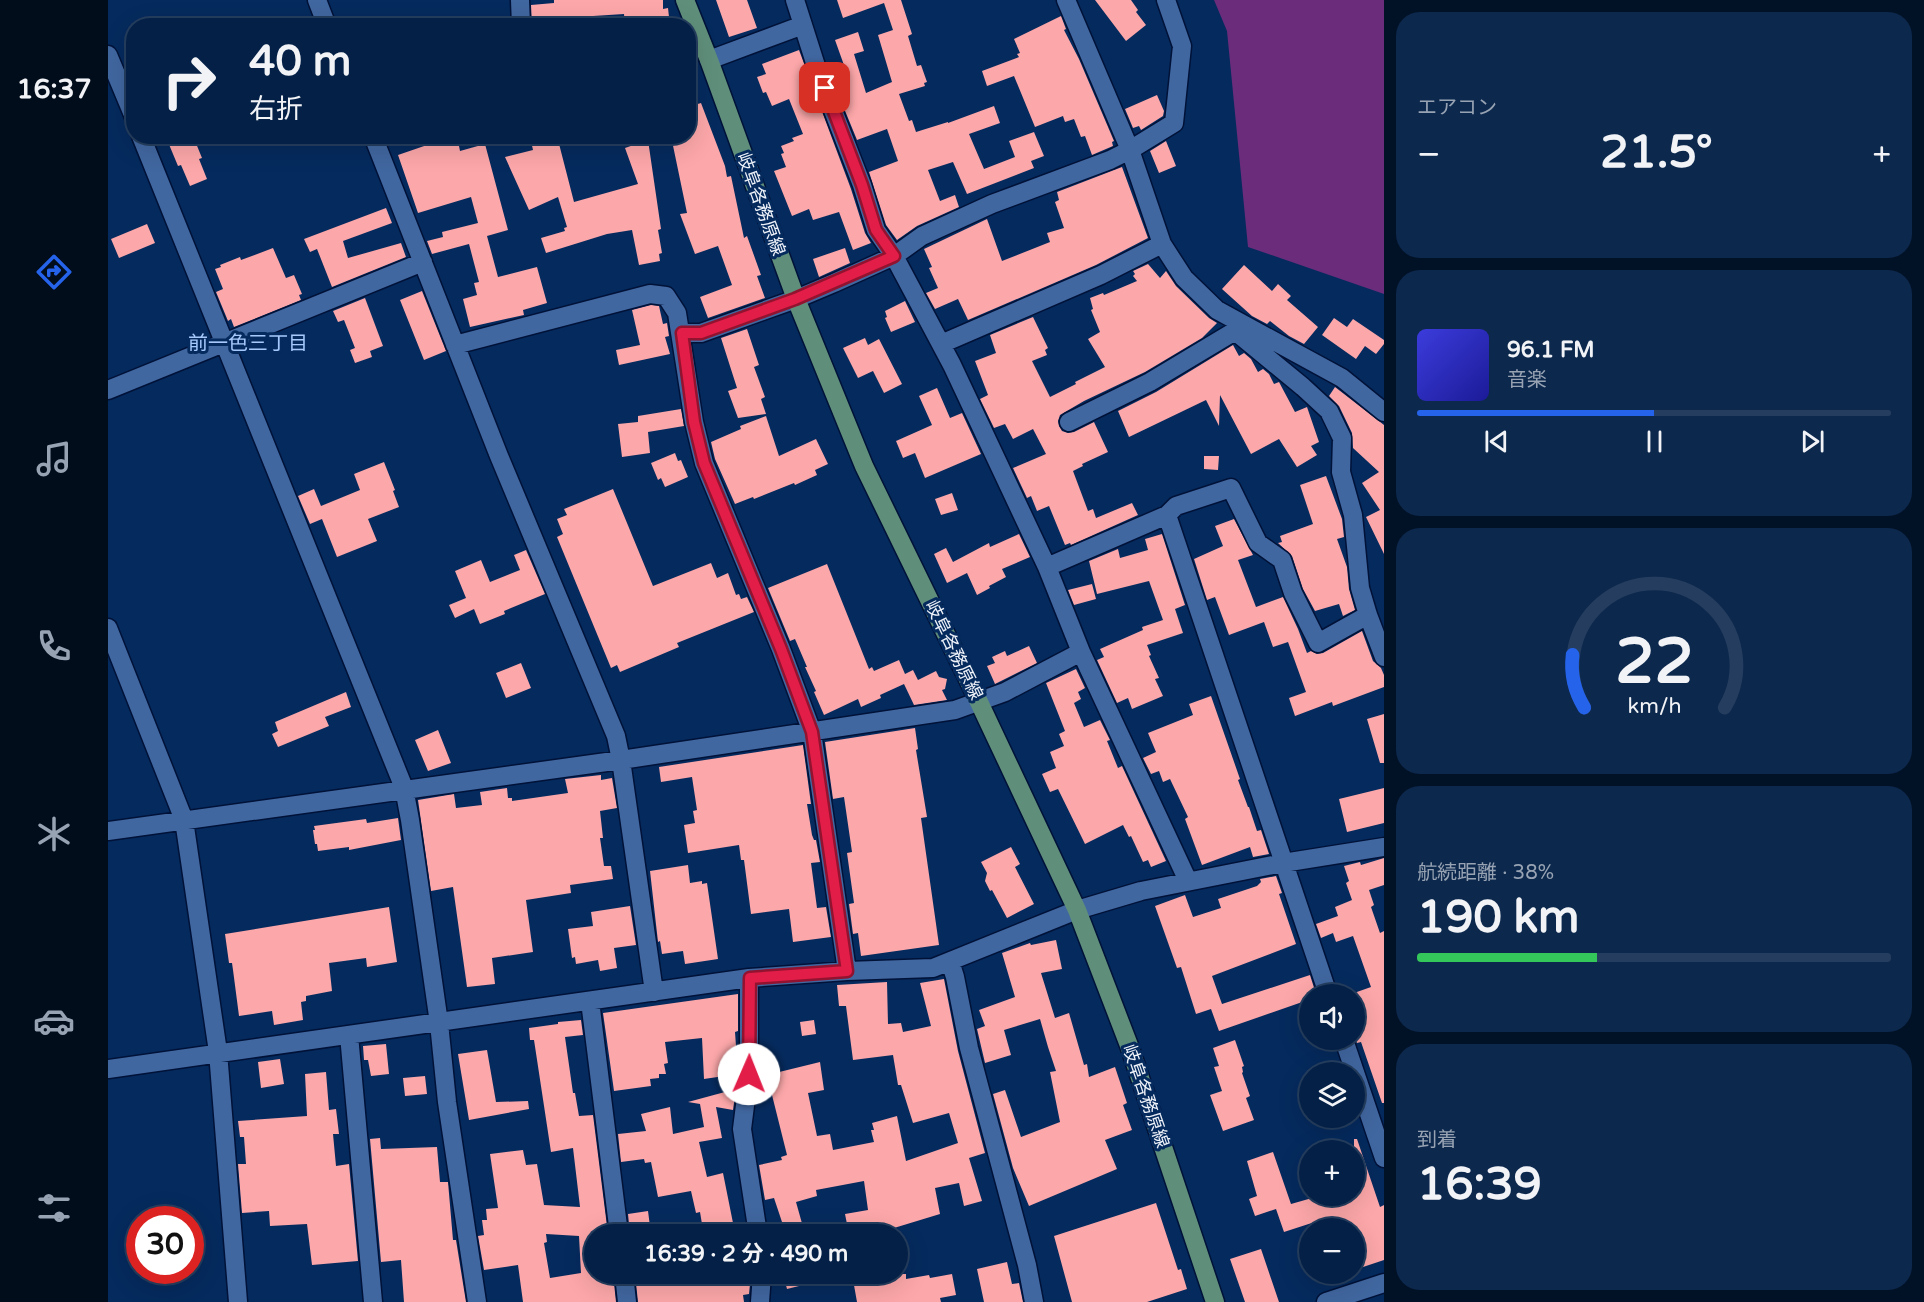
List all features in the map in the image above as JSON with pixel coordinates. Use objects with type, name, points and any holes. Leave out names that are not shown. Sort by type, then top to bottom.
[{"type":"main road","name":"岐阜各務原線","points":[[685,0],[692,18]]},
{"type":"main road","name":"岐阜各務原線","points":[[696,28],[795,299],[864,466],[1077,910],[1130,1048],[1215,1302]]},
{"type":"street","points":[[317,0],[324,18]]},
{"type":"street","points":[[520,0],[521,18]]},
{"type":"street","points":[[795,0],[817,69],[862,185],[876,230],[894,256],[941,344],[1047,567],[1082,652],[1188,881]]},
{"type":"street","points":[[1066,0],[1130,150],[1162,244],[1184,278],[1329,411],[1342,438],[1341,472],[1353,515],[1360,588],[1384,657]]},
{"type":"street","points":[[682,333],[701,333],[795,299],[894,256],[922,236],[992,204],[1110,160],[1174,123],[1182,46],[1166,0]]},
{"type":"street","points":[[709,60],[803,24]]},
{"type":"street","points":[[108,54],[126,98]]},
{"type":"street","points":[[144,144],[404,789],[477,1302]]},
{"type":"street","points":[[376,144],[499,456],[616,736],[654,992]]},
{"type":"street","points":[[941,344],[1101,275],[1162,244]]},
{"type":"street","points":[[108,390],[423,262]]},
{"type":"street","points":[[455,345],[650,294],[666,296],[677,313],[682,333],[694,422],[704,463],[781,649],[812,732],[847,971]]},
{"type":"street","points":[[1238,328],[1342,378],[1384,412]]},
{"type":"street","points":[[1069,422],[1150,382],[1238,328]]},
{"type":"street","points":[[1047,567],[1167,515],[1176,506],[1231,488],[1258,543],[1282,560],[1293,593],[1318,643],[1368,615]]},
{"type":"street","points":[[1167,515],[1325,984]]},
{"type":"street","points":[[108,628],[184,820],[218,1053],[238,1302]]},
{"type":"street","points":[[108,831],[621,760],[956,710],[1005,692],[1082,652]]},
{"type":"street","points":[[108,1069],[750,978],[933,968],[1077,910],[1141,891],[1283,863],[1384,847]]},
{"type":"street","points":[[950,961],[956,977],[969,1048],[1035,1302]]},
{"type":"street","points":[[750,978],[749,1074],[742,1129],[756,1224]]},
{"type":"street","points":[[590,1001],[618,1224]]},
{"type":"street","points":[[349,1035],[373,1302]]},
{"type":"street","points":[[1347,1050],[1384,1158]]},
{"type":"street","points":[[1328,1302],[1384,1283]]},
{"type":"street","points":[[625,1284],[627,1302]]},
{"type":"street","points":[[760,1302],[761,1284]]},
{"type":"shaded area","points":[[1214,0],[1384,0],[1384,294],[1248,247],[1227,31]]},
{"type":"building","points":[[554,0],[663,0],[663,9],[668,8],[669,18],[624,18],[624,14],[593,16],[593,18],[532,18],[531,5],[554,3]]},
{"type":"building","points":[[716,0],[747,0],[757,28],[729,37]]},
{"type":"building","points":[[837,0],[901,0],[912,34],[908,36],[917,66],[921,65],[927,82],[924,83],[925,86],[899,94],[909,121],[912,120],[916,132],[994,106],[1000,123],[969,134],[984,169],[1015,157],[1009,141],[1034,132],[1044,156],[1031,161],[1034,168],[967,194],[953,162],[928,170],[940,201],[955,195],[959,207],[917,226],[897,240],[886,225],[869,172],[898,161],[887,129],[857,140],[841,101],[850,98],[841,69],[845,68],[835,40],[858,32],[864,51],[854,54],[866,93],[892,82],[878,35],[893,30],[884,3],[843,18]]},
{"type":"building","points":[[1095,0],[1131,0],[1138,10],[1136,12],[1146,25],[1126,41]]},
{"type":"building","points":[[1061,16],[1066,29],[1064,30],[1114,141],[1113,146],[1092,155],[1085,136],[1081,137],[1074,119],[1065,122],[1063,116],[1035,127],[1014,76],[987,86],[982,71],[1019,57],[1017,54],[1020,53],[1014,39]]},
{"type":"building","points":[[799,50],[865,233],[871,243],[853,250],[839,212],[813,220],[809,209],[792,216],[774,171],[786,167],[781,154],[784,153],[781,146],[794,141],[792,138],[803,134],[789,99],[772,106],[766,92],[763,93],[757,77],[766,74],[762,64]]},
{"type":"building","points":[[1157,95],[1164,111],[1163,116],[1141,130],[1139,126],[1133,128],[1125,109]]},
{"type":"building","points":[[701,103],[727,177],[731,176],[744,238],[747,236],[761,275],[757,276],[765,298],[708,318],[700,297],[732,285],[718,246],[695,254],[680,214],[687,213],[673,144],[696,144],[696,105]]},
{"type":"building","points":[[1166,141],[1176,166],[1159,173],[1150,151]]},
{"type":"building","points":[[169,144],[196,144],[207,179],[190,186],[181,165],[178,166]]},
{"type":"building","points":[[430,144],[459,144],[460,151],[485,144],[508,230],[487,236],[498,277],[537,267],[547,303],[523,310],[524,315],[470,327],[463,299],[477,295],[474,283],[479,282],[469,244],[432,254],[427,241],[443,237],[442,232],[478,223],[471,197],[418,213],[398,155]]},
{"type":"building","points":[[532,144],[559,144],[574,202],[638,184],[625,148],[636,144],[649,144],[661,229],[658,230],[662,253],[659,254],[660,261],[639,265],[632,230],[607,234],[546,253],[541,238],[565,231],[564,228],[567,227],[558,197],[529,210],[505,157],[533,150]]},
{"type":"building","points":[[1122,167],[1148,238],[1096,265],[968,320],[958,299],[935,309],[926,293],[938,288],[924,249],[987,219],[1002,261],[1050,242],[1047,233],[1064,228],[1055,202],[1059,200],[1057,192]]},
{"type":"building","points":[[386,208],[392,223],[343,241],[348,258],[401,243],[406,257],[332,287],[317,249],[310,252],[304,239]]},
{"type":"building","points":[[147,224],[155,243],[119,258],[111,239]]},
{"type":"building","points":[[273,248],[286,278],[294,275],[302,294],[299,295],[301,300],[234,327],[231,319],[228,321],[216,292],[223,289],[215,269],[240,257],[241,260]]},
{"type":"building","points":[[845,248],[850,263],[819,277],[813,259]]},
{"type":"building","points":[[1148,264],[1160,278],[1166,271],[1176,286],[1217,323],[1202,338],[1145,372],[1060,415],[1059,426],[1062,431],[1068,433],[1094,422],[1108,452],[1082,464],[1083,466],[1073,471],[1088,511],[1093,509],[1096,518],[1132,503],[1138,515],[1071,545],[1070,543],[1065,545],[1049,506],[1037,511],[1031,496],[1027,498],[1013,468],[1046,454],[1033,429],[1013,439],[1005,424],[994,428],[980,399],[988,395],[975,361],[996,353],[990,335],[1033,317],[1048,348],[1045,350],[1047,355],[1032,361],[1050,397],[1076,384],[1075,382],[1105,367],[1088,339],[1100,332],[1091,310],[1093,309],[1090,298],[1103,293],[1104,295],[1137,281],[1133,276],[1135,274],[1133,271]]},
{"type":"building","points":[[1244,265],[1272,291],[1278,284],[1291,296],[1287,300],[1318,327],[1304,344],[1270,321],[1267,324],[1252,316],[1222,289]]},
{"type":"building","points":[[422,291],[446,351],[424,360],[400,300]]},
{"type":"building","points":[[365,298],[383,346],[370,351],[372,357],[355,363],[350,350],[355,348],[344,320],[338,322],[333,311]]},
{"type":"building","points":[[905,301],[915,322],[891,332],[885,318],[887,317],[885,311]]},
{"type":"building","points":[[651,305],[659,306],[663,324],[667,323],[669,336],[665,337],[670,354],[619,365],[616,350],[640,345],[632,310]]},
{"type":"building","points":[[1334,318],[1347,327],[1353,319],[1384,340],[1384,344],[1376,354],[1365,346],[1356,359],[1322,335]]},
{"type":"building","points":[[747,329],[759,365],[754,367],[765,397],[761,399],[766,414],[738,418],[728,391],[737,388],[721,338]]},
{"type":"building","points":[[865,338],[868,345],[879,339],[902,384],[884,393],[873,371],[858,378],[843,348]]},
{"type":"building","points":[[1233,345],[1239,356],[1244,353],[1251,359],[1258,372],[1263,369],[1269,374],[1274,384],[1279,382],[1295,412],[1307,407],[1319,442],[1311,446],[1317,455],[1297,467],[1279,439],[1251,454],[1220,395],[1219,426],[1206,400],[1129,437],[1118,411],[1156,392]]},
{"type":"building","points":[[1335,387],[1384,425],[1384,554],[1366,517],[1380,510],[1362,483],[1379,472],[1353,448],[1352,433],[1339,406],[1329,396]]},
{"type":"building","points":[[937,388],[950,418],[962,413],[981,454],[925,478],[915,453],[903,458],[896,441],[932,425],[919,396]]},
{"type":"building","points":[[681,409],[684,426],[648,432],[650,453],[622,457],[618,424],[638,422],[638,416]]},
{"type":"building","points":[[766,416],[779,456],[816,439],[828,464],[815,470],[817,475],[795,485],[794,483],[735,504],[715,459],[711,442],[741,429],[740,426]]},
{"type":"building","points":[[675,453],[678,461],[681,460],[688,477],[665,487],[661,478],[658,480],[651,463]]},
{"type":"building","points":[[1204,456],[1219,456],[1218,470],[1204,469]]},
{"type":"building","points":[[384,462],[399,507],[368,519],[377,541],[337,557],[322,519],[310,524],[298,496],[314,489],[321,506],[360,490],[354,474]]},
{"type":"building","points":[[1326,476],[1342,519],[1344,537],[1337,539],[1347,567],[1349,589],[1355,610],[1343,616],[1339,604],[1315,611],[1303,589],[1292,556],[1278,543],[1282,542],[1280,536],[1313,524],[1300,485]]},
{"type":"building","points":[[613,489],[653,586],[711,563],[717,578],[728,573],[736,595],[739,594],[741,599],[747,597],[754,612],[677,643],[679,647],[620,672],[617,665],[611,668],[557,537],[563,534],[557,519],[567,515],[564,509]]},
{"type":"building","points":[[952,493],[958,510],[941,515],[935,499]]},
{"type":"building","points":[[1234,519],[1253,555],[1238,560],[1256,607],[1283,597],[1307,653],[1311,651],[1317,654],[1323,653],[1362,631],[1373,661],[1381,668],[1384,675],[1384,687],[1333,706],[1332,702],[1295,716],[1289,698],[1306,692],[1288,642],[1273,647],[1264,622],[1229,635],[1215,597],[1207,600],[1194,559],[1223,546],[1215,526]]},
{"type":"building","points":[[1019,534],[1030,557],[1002,569],[1006,577],[977,595],[967,573],[947,583],[934,554],[946,548],[953,562],[989,543],[990,547]]},
{"type":"building","points":[[1162,534],[1185,605],[1175,609],[1183,633],[1147,645],[1151,655],[1149,656],[1159,678],[1155,679],[1163,696],[1132,709],[1128,698],[1117,703],[1097,660],[1104,657],[1100,649],[1143,630],[1142,627],[1163,620],[1149,581],[1097,594],[1089,561],[1118,549],[1120,558],[1148,550],[1145,539]]},
{"type":"building","points":[[526,550],[545,594],[480,624],[474,609],[455,618],[449,605],[466,598],[455,571],[481,560],[490,582],[520,570],[514,555]]},
{"type":"building","points":[[827,564],[869,669],[872,667],[874,671],[899,660],[905,674],[913,670],[918,680],[936,671],[939,677],[947,679],[945,689],[942,690],[947,700],[914,705],[904,684],[861,707],[858,699],[824,715],[795,639],[790,641],[768,588]]},
{"type":"building","points":[[1092,584],[1096,599],[1074,605],[1068,590]]},
{"type":"building","points":[[1029,646],[1037,663],[995,684],[987,666],[995,663],[992,657],[1005,651],[1007,656]]},
{"type":"building","points":[[521,663],[531,688],[506,698],[496,673]]},
{"type":"building","points":[[1076,669],[1085,688],[1078,692],[1081,699],[1074,703],[1084,727],[1100,720],[1110,740],[1107,741],[1118,768],[1122,766],[1166,861],[1151,867],[1148,860],[1143,862],[1131,836],[1129,837],[1123,825],[1085,844],[1058,789],[1050,792],[1042,774],[1056,768],[1050,752],[1064,746],[1059,734],[1065,731],[1046,683]]},
{"type":"building","points":[[346,692],[351,707],[325,717],[329,726],[278,747],[272,734],[278,731],[275,722]]},
{"type":"building","points":[[1211,696],[1240,779],[1238,780],[1257,831],[1261,830],[1269,854],[1253,857],[1250,847],[1202,865],[1185,819],[1188,817],[1170,779],[1163,782],[1159,771],[1151,774],[1143,758],[1156,752],[1148,733],[1193,715],[1189,704]]},
{"type":"building","points":[[1384,714],[1384,763],[1380,763],[1367,719]]},
{"type":"building","points":[[915,728],[918,749],[916,750],[927,817],[921,818],[939,945],[861,956],[858,933],[853,934],[849,904],[854,903],[847,853],[852,852],[844,797],[833,799],[825,742]]},
{"type":"building","points":[[438,730],[451,763],[428,771],[415,740]]},
{"type":"building","points":[[803,745],[811,804],[807,804],[812,835],[816,840],[820,862],[811,863],[817,908],[826,907],[831,937],[793,942],[789,909],[751,914],[744,860],[741,860],[739,845],[688,853],[684,825],[695,823],[693,811],[697,810],[692,777],[661,782],[659,767]]},
{"type":"building","points":[[601,775],[601,780],[612,778],[617,808],[600,811],[603,838],[600,838],[604,866],[611,866],[613,879],[570,885],[571,893],[526,900],[533,952],[492,958],[495,984],[467,987],[453,887],[431,891],[418,800],[454,794],[456,808],[482,805],[480,792],[507,788],[508,798],[512,798],[512,801],[568,793],[565,779]]},
{"type":"building","points":[[1384,788],[1384,823],[1347,832],[1339,799]]},
{"type":"building","points":[[398,818],[401,840],[349,850],[349,847],[318,851],[317,844],[315,844],[314,826],[366,819],[367,823]]},
{"type":"building","points":[[1011,847],[1020,864],[1015,867],[1034,904],[1007,918],[985,881],[987,873],[981,862]]},
{"type":"building","points":[[1384,858],[1384,885],[1369,890],[1374,905],[1371,907],[1380,933],[1384,931],[1384,1103],[1382,1103],[1364,1050],[1365,989],[1371,987],[1353,936],[1336,942],[1333,933],[1321,938],[1316,924],[1338,916],[1335,907],[1352,900],[1346,883],[1349,881],[1344,866],[1360,862],[1361,865]]},
{"type":"building","points":[[688,865],[690,883],[702,881],[702,884],[707,883],[718,959],[685,964],[683,951],[662,954],[660,941],[658,942],[650,871]]},
{"type":"building","points":[[1276,876],[1282,893],[1279,894],[1296,944],[1212,976],[1222,1004],[1310,975],[1313,984],[1299,984],[1299,1003],[1219,1031],[1211,1009],[1196,1014],[1181,967],[1177,968],[1155,906],[1185,895],[1193,917],[1221,908],[1218,899],[1257,886],[1261,882],[1260,879]]},
{"type":"building","points":[[630,906],[636,945],[614,948],[617,968],[600,971],[598,960],[576,964],[575,957],[572,958],[568,929],[593,926],[591,912]]},
{"type":"building","points":[[389,907],[397,962],[367,967],[366,958],[329,963],[332,991],[306,996],[306,1001],[301,1002],[303,1020],[274,1025],[272,1011],[239,1016],[232,963],[229,963],[225,934]]},
{"type":"building","points":[[1056,940],[1062,969],[1041,973],[1055,1018],[1069,1013],[1084,1065],[1087,1064],[1089,1077],[1115,1067],[1127,1103],[1123,1105],[1132,1130],[1105,1140],[1117,1169],[1029,1206],[1013,1168],[993,1094],[1005,1090],[1021,1137],[1060,1122],[1050,1072],[1056,1071],[1040,1019],[1004,1030],[1011,1055],[985,1063],[977,1029],[985,1026],[979,1010],[1015,997],[1002,953],[1030,943],[1031,945]]},
{"type":"building","points":[[944,979],[958,1051],[985,1153],[969,1158],[982,1201],[964,1206],[959,1183],[935,1188],[940,1214],[907,1224],[847,1224],[845,1214],[868,1210],[864,1181],[816,1190],[817,1196],[796,1202],[802,1224],[775,1224],[782,1222],[774,1198],[765,1200],[759,1165],[782,1160],[781,1157],[787,1155],[767,1075],[820,1062],[824,1090],[808,1093],[817,1136],[830,1134],[833,1150],[874,1142],[872,1123],[897,1116],[906,1161],[958,1143],[949,1113],[913,1123],[901,1085],[898,1085],[893,1055],[853,1060],[846,1006],[839,1006],[837,985],[887,982],[888,1024],[901,1023],[903,1032],[931,1026],[920,983]]},
{"type":"building","points":[[738,994],[738,1031],[735,1032],[738,1074],[704,1079],[702,1038],[665,1042],[668,1063],[664,1064],[666,1074],[659,1074],[659,1078],[650,1079],[651,1086],[614,1091],[603,1013]]},
{"type":"building","points":[[581,1020],[583,1035],[565,1037],[573,1093],[575,1093],[579,1116],[593,1115],[607,1224],[584,1224],[584,1284],[614,1284],[616,1302],[523,1302],[518,1265],[484,1270],[478,1236],[484,1235],[482,1220],[487,1220],[486,1209],[498,1208],[490,1154],[523,1150],[526,1165],[537,1164],[544,1205],[580,1207],[573,1148],[551,1152],[534,1040],[530,1040],[529,1028],[558,1024],[558,1022]],"holes":[[[546,1234],[579,1236],[581,1273],[550,1278],[544,1243],[547,1242]]]},
{"type":"building","points":[[814,1020],[816,1034],[802,1036],[800,1022]]},
{"type":"building","points":[[1235,1040],[1244,1066],[1242,1073],[1250,1096],[1246,1098],[1254,1120],[1223,1131],[1210,1095],[1222,1091],[1214,1067],[1219,1066],[1213,1048]]},
{"type":"building","points":[[386,1044],[389,1074],[371,1076],[368,1060],[364,1060],[363,1046]]},
{"type":"building","points":[[487,1050],[496,1102],[528,1101],[529,1109],[469,1120],[458,1054]]},
{"type":"building","points":[[280,1059],[284,1084],[261,1088],[258,1062]]},
{"type":"building","points":[[326,1072],[329,1110],[336,1109],[339,1134],[333,1134],[336,1166],[349,1164],[358,1261],[312,1265],[307,1224],[270,1226],[269,1211],[242,1213],[238,1164],[246,1164],[244,1137],[240,1137],[238,1121],[307,1116],[305,1074]]},
{"type":"building","points":[[425,1076],[427,1094],[405,1096],[403,1078]]},
{"type":"building","points":[[736,1089],[733,1110],[716,1107],[722,1138],[699,1142],[707,1177],[723,1173],[733,1223],[702,1224],[700,1212],[696,1213],[691,1191],[658,1197],[651,1162],[645,1163],[644,1159],[621,1162],[618,1134],[646,1131],[641,1114],[670,1107],[673,1134],[704,1127],[700,1104],[688,1102]]},
{"type":"building","points":[[380,1138],[381,1149],[437,1147],[440,1182],[448,1182],[453,1240],[456,1240],[466,1302],[404,1302],[401,1260],[381,1262],[370,1139]]},
{"type":"building","points":[[1273,1152],[1291,1204],[1299,1202],[1299,1206],[1365,1206],[1365,1163],[1380,1207],[1384,1205],[1384,1260],[1365,1266],[1365,1218],[1299,1218],[1299,1227],[1284,1232],[1276,1209],[1255,1216],[1249,1199],[1257,1196],[1247,1161]]},
{"type":"building","points":[[1156,1203],[1178,1270],[1181,1269],[1187,1289],[1147,1302],[1072,1302],[1054,1236]]},
{"type":"building","points":[[648,1211],[650,1224],[629,1224],[628,1214]]},
{"type":"building","points":[[1261,1249],[1279,1302],[1245,1302],[1230,1259]]},
{"type":"building","points":[[1007,1262],[1012,1284],[1019,1283],[1023,1302],[984,1302],[977,1269]]},
{"type":"building","points":[[952,1274],[956,1295],[940,1298],[941,1302],[857,1302],[854,1284],[908,1284],[908,1279],[929,1275],[930,1278]]},
{"type":"building","points":[[636,1284],[750,1284],[749,1294],[743,1295],[744,1302],[638,1302]]},
{"type":"building","points":[[786,1284],[807,1284],[787,1289]]},
{"type":"district","name":"前一色三丁目","points":[[248,344]]},
{"type":"route","points":[[749,1074],[750,978],[847,971],[812,732],[781,649],[704,463],[694,422],[682,333],[701,333],[795,299],[894,256],[876,230],[862,185],[825,88]]}]
